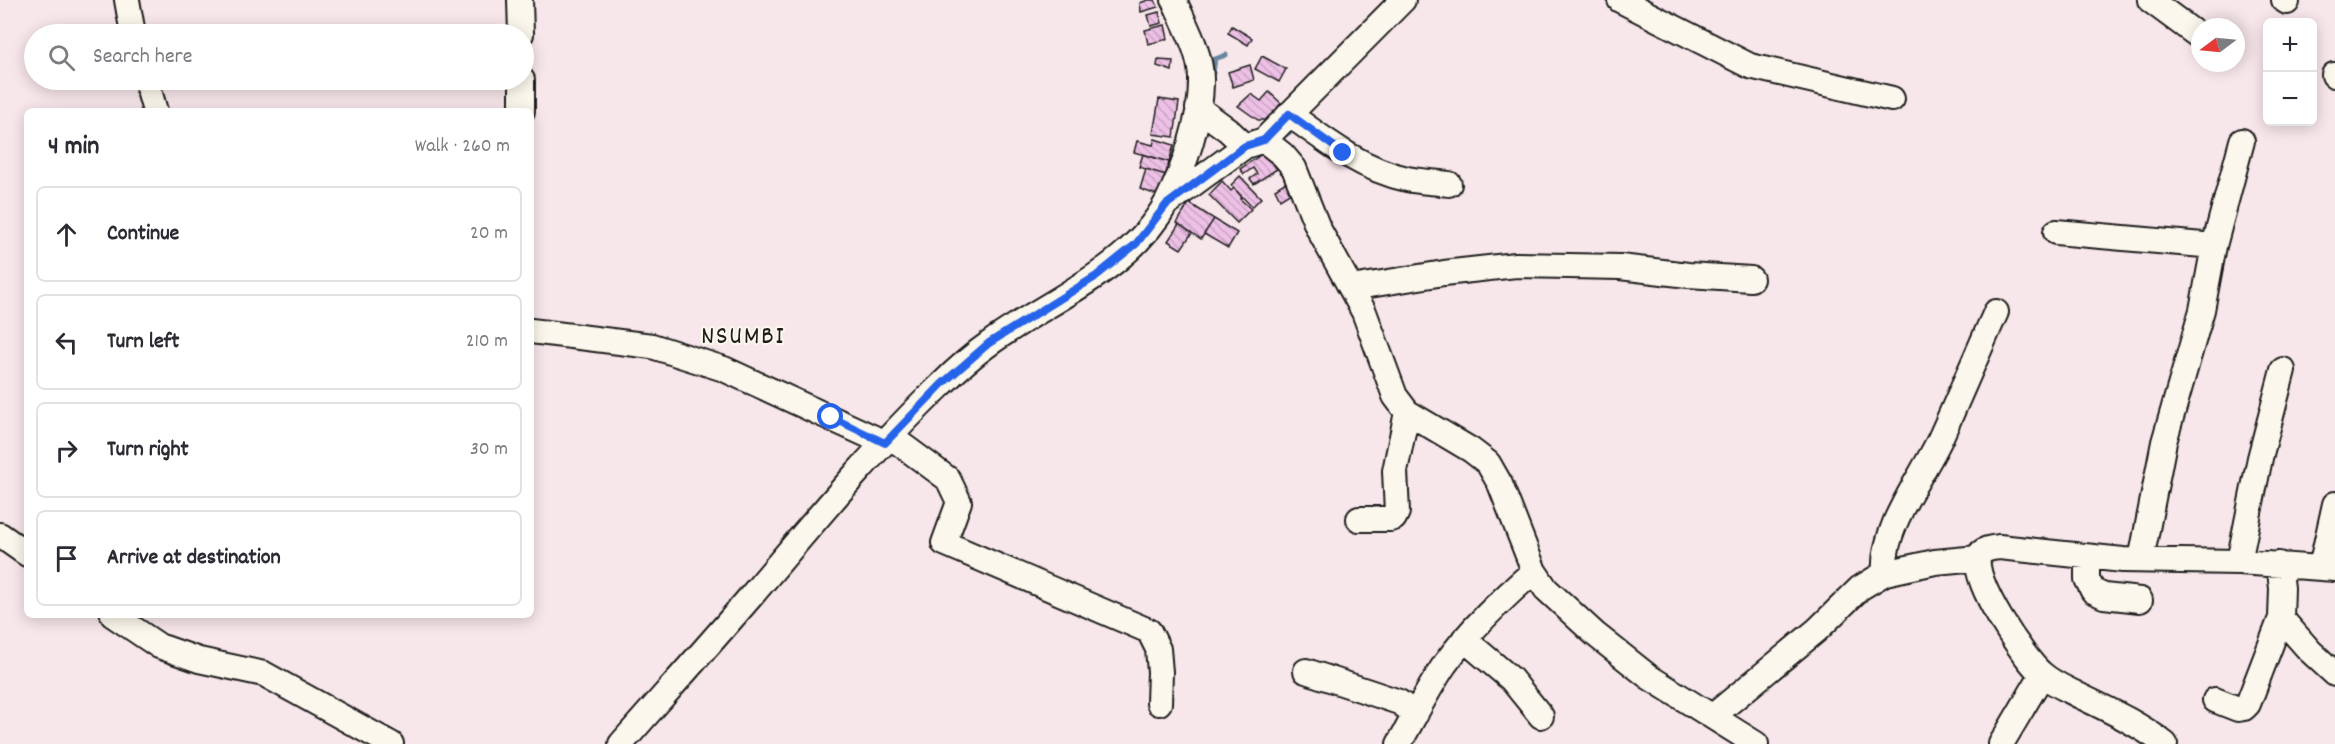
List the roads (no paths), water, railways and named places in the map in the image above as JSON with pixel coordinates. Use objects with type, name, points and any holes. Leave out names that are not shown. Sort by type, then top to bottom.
[{"type":"street","points":[[127,0],[132,24]]},
{"type":"street","points":[[520,0],[521,24]]},
{"type":"street","points":[[621,744],[888,440],[942,384],[989,343],[1095,277],[1136,244],[1166,205],[1185,165],[1198,108],[1202,78],[1194,48],[1174,0]]},
{"type":"street","points":[[1166,205],[1254,143],[1289,114],[1403,0]]},
{"type":"street","points":[[1620,0],[1750,66],[1892,99]]},
{"type":"street","points":[[2150,0],[2191,30]]},
{"type":"street","points":[[149,90],[154,108]]},
{"type":"street","points":[[522,90],[522,108]]},
{"type":"street","points":[[1198,108],[1254,143],[1283,155],[1294,168],[1318,228],[1364,312],[1395,396],[1407,412],[1472,450],[1488,463],[1500,484],[1534,571],[1546,589],[1596,635],[1640,670],[1756,744]]},
{"type":"street","points":[[1289,114],[1343,153],[1376,169],[1407,179],[1449,184]]},
{"type":"street","points":[[2141,560],[2164,442],[2202,310],[2214,246],[2242,141]]},
{"type":"street","points":[[2056,232],[2214,246]]},
{"type":"street","points":[[1351,288],[1444,273],[1516,265],[1620,267],[1751,279]]},
{"type":"street","points":[[1885,573],[1884,557],[1890,534],[1939,441],[1996,312]]},
{"type":"street","points":[[534,331],[652,346],[714,365],[888,440],[948,479],[959,502],[944,543],[1149,631],[1158,649],[1159,703]]},
{"type":"street","points":[[2239,562],[2260,458],[2283,370]]},
{"type":"street","points":[[1359,519],[1390,519],[1394,518],[1397,512],[1395,471],[1407,412]]},
{"type":"street","points":[[1713,716],[1816,630],[1860,588],[1885,573],[1935,562],[1978,558],[1987,549],[1999,547],[2087,557],[2239,562],[2328,568],[2335,504]]},
{"type":"street","points":[[0,535],[24,552]]},
{"type":"street","points":[[2087,557],[2087,579],[2093,591],[2104,596],[2140,600]]},
{"type":"street","points":[[1978,558],[1977,570],[1990,601],[2011,636],[2042,675],[2143,727],[2165,744]]},
{"type":"street","points":[[2215,700],[2238,709],[2248,704],[2281,618],[2282,588],[2278,564]]},
{"type":"street","points":[[1400,744],[1445,665],[1464,639],[1500,601],[1534,571]]},
{"type":"street","points":[[117,618],[159,646],[199,660],[264,674],[391,744]]},
{"type":"street","points":[[2281,618],[2310,651],[2335,674]]},
{"type":"street","points":[[1464,639],[1511,679],[1541,716]]},
{"type":"street","points":[[1306,671],[1399,702],[1416,714]]},
{"type":"street","points":[[2001,744],[2042,675]]},
{"type":"waterway","points":[[1213,73],[1215,59],[1226,55]]},
{"type":"waterway","points":[[1281,146],[1283,137],[1295,128]]},
{"type":"district","name":"NSUMBI","points":[[743,337]]}]
